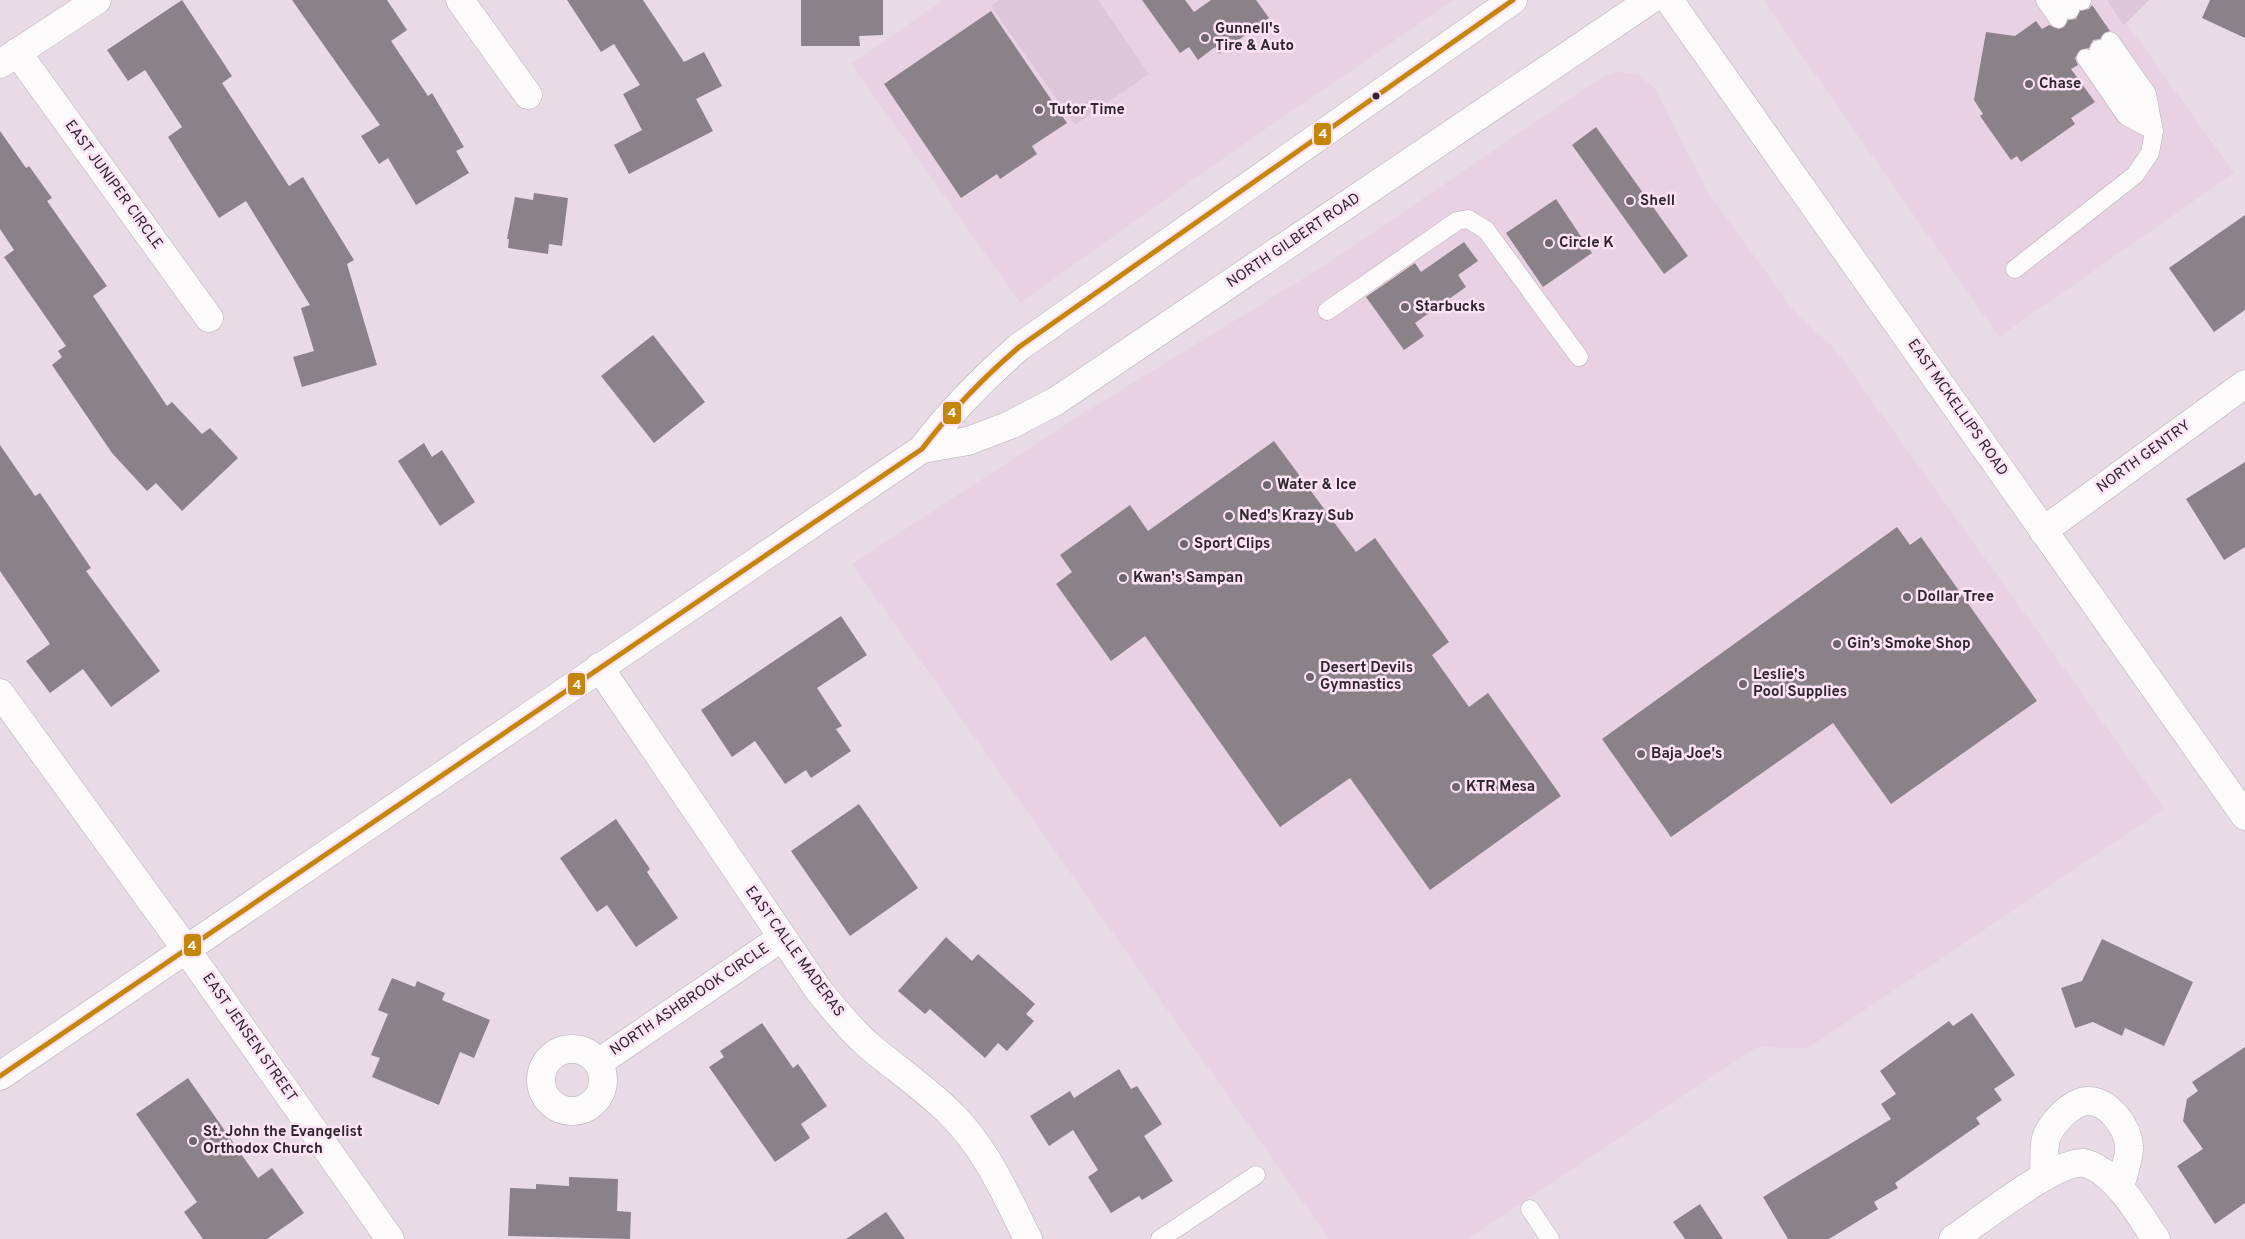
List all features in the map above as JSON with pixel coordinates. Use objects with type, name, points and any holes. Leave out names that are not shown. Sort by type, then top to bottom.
[{"type":"main road","points":[[9,58],[97,0]]},
{"type":"main road","points":[[460,0],[528,95]]},
{"type":"main road","name":"NORTH GILBERT ROAD","points":[[3,1068],[186,949],[922,449],[954,408],[984,377],[1019,347],[1513,0]]},
{"type":"main road","name":"NORTH GILBERT ROAD","points":[[922,449],[968,440],[1010,425],[1056,401],[1650,0]]},
{"type":"main road","name":"EAST MCKELLIPS ROAD","points":[[1669,0],[2245,816]]},
{"type":"main road","name":"EAST JUNIPER CIRCLE","points":[[9,58],[209,318]]},
{"type":"main road","name":"NORTH GENTRY","points":[[2042,531],[2245,384]]},
{"type":"main road","name":"EAST CALLE MADERAS","points":[[599,667],[781,938],[817,988],[848,1026],[940,1103],[970,1136],[988,1162],[1028,1239]]},
{"type":"main road","name":"EAST JENSEN STREET","points":[[0,693],[186,949],[390,1239]]},
{"type":"main road","name":"NORTH ASHBROOK CIRCLE","points":[[598,1063],[781,938]]},
{"type":"main road","points":[[2044,1177],[2046,1138],[2057,1121],[2073,1106],[2088,1101],[2101,1105],[2114,1114],[2125,1131],[2129,1146],[2120,1187]]},
{"type":"main road","points":[[1953,1239],[2044,1177],[2063,1167],[2084,1163],[2103,1172],[2120,1187],[2156,1239]]},
{"type":"lane","points":[[2045,0],[2071,6]]},
{"type":"lane","points":[[2015,269],[2135,175],[2150,153],[2154,131],[2147,94],[2099,49],[2126,116],[2154,131]]},
{"type":"lane","points":[[1327,311],[1457,221],[1468,219],[1486,230],[1579,357]]},
{"type":"lane","points":[[1160,1239],[1256,1175]]},
{"type":"lane","points":[[1530,1209],[1550,1239]]},
{"type":"shaded area","name":"Tutor Time","points":[[943,0],[1454,0],[1228,155],[1020,303],[851,64]]},
{"type":"shaded area","points":[[999,0],[1098,0],[1149,74],[1075,125],[991,6]]},
{"type":"shaded area","points":[[1763,0],[2110,0],[2234,173],[1999,337]]},
{"type":"shaded area","points":[[2107,0],[2149,0],[2124,25]]},
{"type":"shaded area","points":[[1618,72],[1638,75],[1654,87],[1706,189],[1794,311],[1834,348],[2165,809],[1808,1048],[1757,1047],[1468,1239],[1329,1239],[852,564],[1074,419],[1325,265],[1602,77]]},
{"type":"building","points":[[182,0],[232,76],[222,83],[289,186],[303,177],[354,260],[347,264],[377,365],[302,387],[293,357],[314,351],[301,308],[310,305],[246,201],[219,218],[168,137],[182,127],[145,70],[128,81],[107,50]]},
{"type":"building","points":[[292,0],[387,0],[407,30],[391,41],[428,96],[432,93],[464,147],[456,151],[469,173],[416,205],[388,158],[379,164],[361,136],[380,125]]},
{"type":"building","points":[[567,0],[643,0],[684,62],[704,52],[722,86],[696,99],[713,131],[629,174],[614,145],[642,130],[623,94],[640,85],[614,44],[601,52]]},
{"type":"building","points":[[801,0],[883,0],[883,35],[859,36],[860,46],[801,46]]},
{"type":"building","name":"Gunnell's Tire & Auto","points":[[1142,0],[1185,0],[1194,12],[1211,0],[1256,0],[1269,18],[1219,54],[1215,47],[1198,60],[1189,47],[1180,53]]},
{"type":"building","points":[[2210,0],[2245,0],[2245,38],[2202,18]]},
{"type":"building","name":"Chase","points":[[2092,5],[2110,31],[2104,33],[2100,39],[2093,40],[2089,48],[2080,50],[2075,58],[2078,65],[2071,69],[2095,102],[2071,118],[2075,124],[2021,162],[2017,156],[2011,160],[1980,116],[1983,114],[1974,100],[1986,32],[2015,36],[2036,21],[2042,29],[2049,25],[2059,29],[2064,27],[2068,20],[2076,19],[2080,11],[2089,9]]},
{"type":"building","points":[[991,11],[1067,123],[1032,146],[1037,154],[1000,179],[997,174],[961,198],[884,84]]},
{"type":"building","name":"Shell","points":[[1596,127],[1688,256],[1664,274],[1572,145]]},
{"type":"building","points":[[0,131],[26,168],[29,166],[52,198],[47,201],[107,286],[93,296],[167,406],[172,402],[202,434],[210,428],[238,458],[182,511],[156,483],[147,491],[112,453],[52,365],[62,357],[58,351],[66,346],[4,257],[14,250],[0,229]]},
{"type":"building","points":[[534,193],[568,198],[562,246],[549,244],[548,254],[508,248],[509,239],[507,239],[515,197],[533,200]]},
{"type":"building","name":"Circle K","points":[[1556,199],[1592,253],[1543,287],[1506,233]]},
{"type":"building","points":[[2245,215],[2245,310],[2214,332],[2169,268]]},
{"type":"building","name":"Starbucks","points":[[1464,242],[1478,261],[1458,275],[1466,287],[1415,323],[1424,336],[1404,350],[1366,297],[1415,263],[1421,272]]},
{"type":"building","points":[[653,335],[705,402],[654,443],[601,376]]},
{"type":"building","points":[[1274,441],[1356,552],[1375,538],[1449,642],[1432,655],[1469,707],[1488,693],[1561,796],[1430,890],[1350,778],[1280,827],[1145,636],[1111,661],[1056,584],[1072,572],[1060,555],[1130,505],[1148,531]]},
{"type":"building","points":[[424,443],[432,457],[442,450],[475,502],[440,526],[398,461]]},
{"type":"building","points":[[0,445],[35,496],[40,493],[91,568],[86,571],[160,671],[111,707],[83,669],[50,693],[26,661],[50,644],[0,571]]},
{"type":"building","points":[[2245,462],[2245,547],[2224,560],[2186,499]]},
{"type":"building","points":[[1897,527],[1910,545],[1921,537],[2037,701],[1891,804],[1833,723],[1671,837],[1602,739]]},
{"type":"building","points":[[841,616],[867,655],[817,688],[842,726],[836,729],[851,751],[811,778],[806,770],[785,784],[755,741],[732,757],[701,710]]},
{"type":"building","points":[[859,804],[918,888],[850,936],[791,851]]},
{"type":"building","points":[[616,819],[650,869],[647,872],[678,918],[636,947],[607,905],[597,912],[560,858]]},
{"type":"building","points":[[946,937],[972,961],[978,954],[1035,1004],[1026,1014],[1034,1021],[1007,1051],[998,1043],[985,1058],[930,1009],[925,1014],[898,991]]},
{"type":"building","points":[[2102,939],[2193,982],[2164,1046],[2125,1028],[2122,1036],[2093,1022],[2075,1028],[2061,988],[2082,981]]},
{"type":"building","points":[[392,978],[415,987],[417,981],[445,993],[442,1000],[490,1020],[474,1058],[460,1052],[439,1105],[372,1077],[380,1058],[371,1055],[388,1014],[378,1010]]},
{"type":"building","points":[[1972,1013],[2015,1075],[1994,1089],[2002,1100],[1976,1118],[1980,1124],[1895,1183],[1898,1188],[1874,1202],[1878,1209],[1829,1239],[1788,1239],[1763,1197],[1891,1119],[1881,1104],[1896,1094],[1880,1071],[1949,1021],[1953,1026]]},
{"type":"building","points":[[762,1023],[793,1068],[798,1064],[827,1106],[801,1124],[810,1138],[775,1162],[709,1067],[724,1057],[720,1051]]},
{"type":"building","points":[[2245,1047],[2245,1203],[2215,1224],[2177,1166],[2203,1149],[2183,1121],[2187,1099],[2198,1091],[2192,1082]]},
{"type":"building","points":[[1119,1069],[1131,1089],[1137,1086],[1162,1124],[1144,1136],[1173,1181],[1142,1200],[1139,1196],[1111,1213],[1088,1177],[1098,1170],[1073,1130],[1049,1146],[1030,1116],[1070,1091],[1074,1098]]},
{"type":"building","name":"St. John the Evangelist Orthodox Church","points":[[188,1078],[258,1178],[272,1168],[304,1213],[267,1239],[203,1239],[184,1212],[197,1202],[136,1114]]},
{"type":"building","points":[[569,1177],[618,1179],[617,1211],[631,1212],[630,1239],[508,1236],[510,1188],[536,1189],[536,1184],[569,1186]]},
{"type":"building","points":[[1700,1204],[1723,1239],[1685,1239],[1673,1222]]},
{"type":"building","points":[[886,1212],[905,1239],[846,1239]]},
{"type":"transit line","name":"4","points":[[0,1076],[922,449],[968,395],[1019,347],[1513,0]]},
{"type":"place","name":"Gunnell's Tire & Auto","points":[[1205,38]]},
{"type":"place","name":"Chase","points":[[2029,84]]},
{"type":"place","name":"Tutor Time","points":[[1039,110]]},
{"type":"place","name":"Shell","points":[[1630,201]]},
{"type":"place","name":"Circle K","points":[[1549,243]]},
{"type":"place","name":"Starbucks","points":[[1405,307]]},
{"type":"place","name":"Water & Ice","points":[[1267,485]]},
{"type":"place","name":"Ned's Krazy Sub","points":[[1229,516]]},
{"type":"place","name":"Sport Clips","points":[[1184,544]]},
{"type":"place","name":"Kwan's Sampan","points":[[1123,578]]},
{"type":"place","name":"Dollar Tree","points":[[1907,597]]},
{"type":"place","name":"Gin’s Smoke Shop","points":[[1837,644]]},
{"type":"place","name":"Desert Devils Gymnastics","points":[[1310,677]]},
{"type":"place","name":"Leslie's Pool Supplies","points":[[1743,684]]},
{"type":"place","name":"Baja Joe's","points":[[1641,754]]},
{"type":"place","name":"KTR Mesa","points":[[1456,787]]},
{"type":"place","name":"St. John the Evangelist Orthodox Church","points":[[193,1141]]}]
